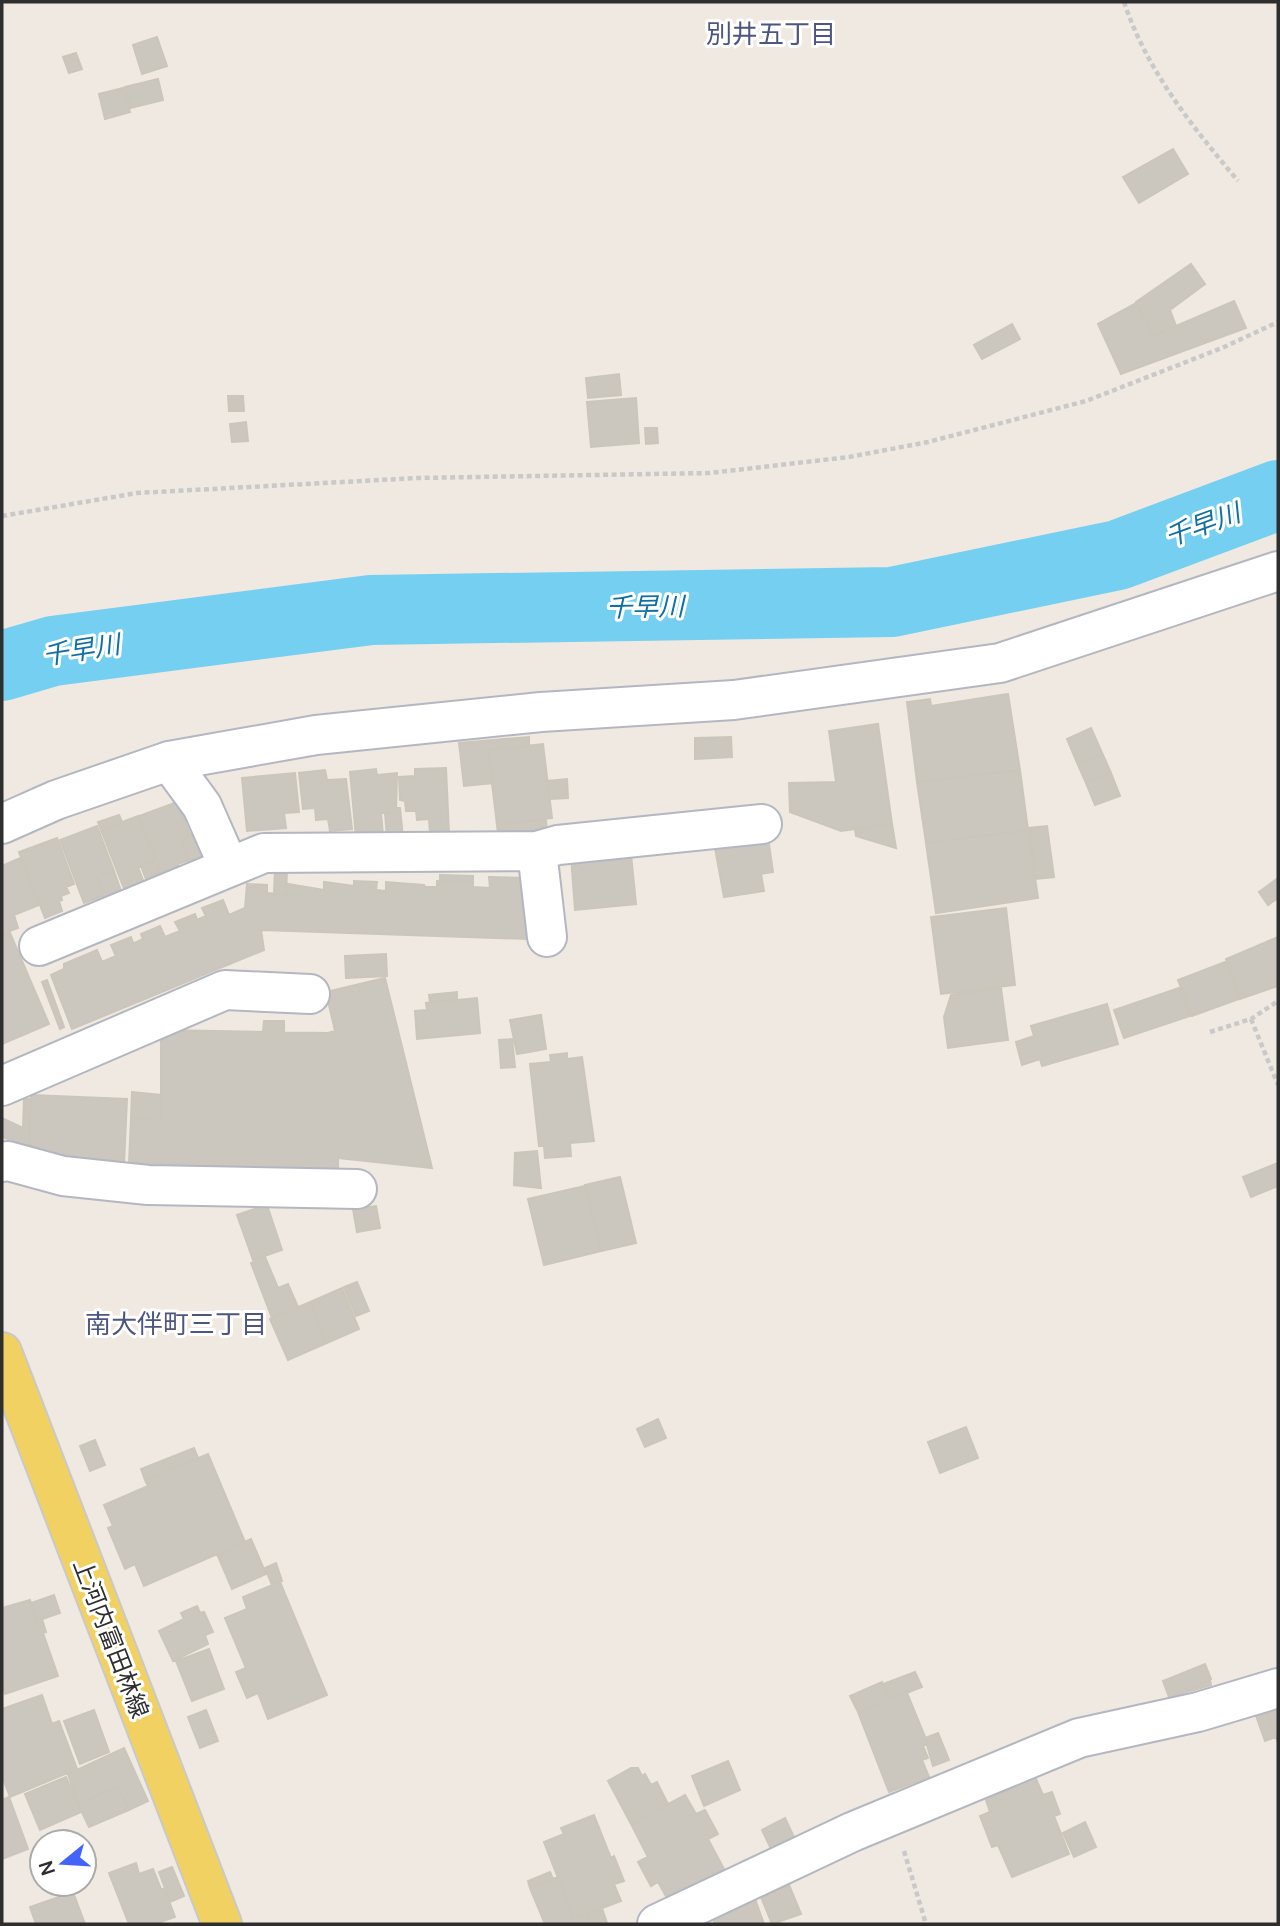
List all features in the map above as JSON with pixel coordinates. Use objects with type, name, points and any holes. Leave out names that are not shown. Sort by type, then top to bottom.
[{"type":"main road","name":"上河内富田林線","points":[[2,1352],[222,1924]]},
{"type":"street","points":[[2,824],[56,800],[169,761],[316,735],[541,712],[734,700],[1000,663],[1278,571]]},
{"type":"street","points":[[169,761],[202,806],[228,865]]},
{"type":"street","points":[[39,946],[228,865],[264,853],[537,851],[558,845],[762,824]]},
{"type":"street","points":[[537,851],[547,937]]},
{"type":"street","points":[[2,1086],[225,990],[310,994]]},
{"type":"street","points":[[2,1162],[8,1161],[63,1176],[148,1185],[357,1189]]},
{"type":"street","points":[[657,1924],[894,1814],[1079,1738],[1198,1712],[1278,1688]]},
{"type":"path","points":[[1125,2],[1132,24],[1153,68],[1189,122],[1238,181]]},
{"type":"path","points":[[2,516],[137,494],[417,478],[710,473],[849,457],[928,442],[1086,401],[1222,348],[1278,322]]},
{"type":"path","points":[[1210,1032],[1251,1019],[1278,1001]]},
{"type":"path","points":[[1251,1019],[1278,1085]]},
{"type":"path","points":[[894,1814],[926,1924]]},
{"type":"building","points":[[157,37],[167,66],[142,74],[133,45]]},
{"type":"building","points":[[76,53],[82,69],[69,73],[63,57]]},
{"type":"building","points":[[158,79],[163,100],[130,108],[125,87]]},
{"type":"building","points":[[123,88],[130,112],[105,119],[99,94]]},
{"type":"building","points":[[1173,149],[1188,174],[1139,203],[1123,177]]},
{"type":"building","points":[[1191,264],[1205,284],[1170,310],[1176,326],[1153,335],[1136,302]]},
{"type":"building","points":[[1234,301],[1246,328],[1121,374],[1098,324],[1136,303],[1153,336]]},
{"type":"building","points":[[1012,324],[1020,339],[982,359],[974,345]]},
{"type":"building","points":[[619,374],[621,395],[588,398],[586,378]]},
{"type":"building","points":[[228,396],[243,396],[244,411],[229,411]]},
{"type":"building","points":[[636,398],[639,443],[591,447],[587,402]]},
{"type":"building","points":[[246,422],[248,441],[232,442],[230,424]]},
{"type":"building","points":[[645,428],[657,428],[658,443],[646,444]]},
{"type":"building","points":[[1008,694],[1020,770],[917,782],[907,702],[930,699],[931,706]]},
{"type":"building","points":[[878,724],[892,824],[841,831],[790,812],[789,783],[836,782],[829,731]]},
{"type":"building","points":[[1091,728],[1103,755],[1078,765],[1067,739]]},
{"type":"building","points":[[529,737],[529,746],[488,750],[493,783],[464,786],[459,743]]},
{"type":"building","points":[[731,737],[732,757],[695,759],[695,738]]},
{"type":"building","points":[[543,744],[552,818],[497,825],[488,750]]},
{"type":"building","points":[[1103,755],[1111,773],[1086,783],[1078,765]]},
{"type":"building","points":[[446,768],[449,833],[430,834],[429,819],[417,820],[416,811],[406,811],[405,801],[400,800],[399,777],[415,776],[415,769]]},
{"type":"building","points":[[376,769],[377,775],[397,773],[396,812],[381,813],[383,835],[356,837],[350,772]]},
{"type":"building","points":[[325,770],[327,780],[346,779],[352,829],[330,831],[328,819],[316,820],[315,808],[303,809],[299,773]]},
{"type":"building","points":[[1020,770],[1028,830],[926,843],[917,782]]},
{"type":"building","points":[[295,773],[299,812],[284,813],[286,828],[247,831],[242,778]]},
{"type":"building","points":[[1111,773],[1120,796],[1095,805],[1086,783]]},
{"type":"building","points":[[567,779],[568,798],[550,799],[548,781]]},
{"type":"building","points":[[177,802],[191,837],[182,840],[189,860],[178,864],[181,873],[163,880],[139,816]]},
{"type":"building","points":[[396,808],[400,808],[403,837],[387,838],[385,813],[396,812]]},
{"type":"building","points":[[119,815],[122,822],[101,830],[98,822]]},
{"type":"building","points":[[138,816],[155,860],[138,867],[144,883],[125,891],[101,830]]},
{"type":"building","points":[[546,819],[547,836],[499,841],[497,825]]},
{"type":"building","points":[[892,824],[896,848],[856,836],[855,830]]},
{"type":"building","points":[[97,826],[114,871],[97,877],[103,896],[84,903],[60,840]]},
{"type":"building","points":[[1047,826],[1054,877],[1036,879],[1029,828]]},
{"type":"building","points":[[1028,830],[1038,898],[936,913],[926,843]]},
{"type":"building","points":[[193,833],[201,854],[199,860],[189,864],[182,840]]},
{"type":"building","points":[[57,838],[74,884],[66,887],[69,893],[61,896],[62,900],[59,901],[62,911],[45,918],[19,852]]},
{"type":"building","points":[[768,838],[773,872],[761,874],[764,891],[724,897],[715,848]]},
{"type":"building","points":[[631,854],[636,904],[575,910],[571,856]]},
{"type":"building","points":[[20,858],[39,905],[14,915],[18,928],[2,934],[2,866]]},
{"type":"building","points":[[154,862],[162,882],[149,887],[141,866]]},
{"type":"building","points":[[275,869],[287,870],[286,895],[274,894]]},
{"type":"building","points":[[114,871],[123,897],[106,903],[97,877]]},
{"type":"building","points":[[440,875],[473,876],[473,882],[440,881]]},
{"type":"building","points":[[489,877],[530,878],[528,939],[261,930],[264,950],[72,1029],[51,975],[64,969],[64,964],[97,950],[102,962],[116,956],[111,945],[131,937],[133,943],[137,942],[143,939],[141,934],[160,926],[165,937],[180,931],[175,922],[195,914],[197,920],[206,916],[202,908],[223,900],[229,915],[245,908],[247,884],[267,885],[267,893],[288,895],[288,884],[324,890],[324,882],[354,886],[354,881],[377,882],[376,890],[386,891],[386,882],[437,887],[437,881],[473,882],[473,887],[490,888]]},
{"type":"building","points":[[1278,878],[1278,898],[1268,905],[1259,892]]},
{"type":"building","points":[[1006,908],[1015,985],[941,994],[931,917]]},
{"type":"building","points":[[10,933],[49,1024],[2,1044],[2,936]]},
{"type":"building","points":[[1278,937],[1278,986],[1240,999],[1226,959]]},
{"type":"building","points":[[386,954],[387,976],[346,978],[345,956]]},
{"type":"building","points":[[1225,962],[1239,999],[1192,1016],[1178,980]]},
{"type":"building","points":[[385,978],[432,1168],[338,1158],[338,1170],[129,1163],[131,1119],[161,1120],[161,1030],[328,1033],[335,1031],[326,992]]},
{"type":"building","points":[[47,980],[64,1027],[60,1029],[42,982]]},
{"type":"building","points":[[1001,988],[1008,1040],[948,1048],[944,1017],[951,995]]},
{"type":"building","points":[[1179,988],[1190,1016],[1124,1038],[1114,1010]]},
{"type":"building","points":[[457,992],[457,1000],[430,1003],[429,995]]},
{"type":"building","points":[[477,998],[480,1033],[417,1039],[415,1011],[427,1010],[426,1003]]},
{"type":"building","points":[[1107,1004],[1118,1044],[1042,1066],[1040,1059],[1022,1065],[1016,1042],[1034,1036],[1031,1026]]},
{"type":"building","points":[[541,1015],[546,1049],[517,1054],[510,1020]]},
{"type":"building","points":[[264,1021],[284,1021],[284,1032],[263,1032]]},
{"type":"building","points":[[512,1039],[515,1067],[501,1068],[499,1040]]},
{"type":"building","points":[[567,1053],[567,1059],[582,1057],[594,1141],[570,1143],[571,1156],[545,1158],[544,1146],[539,1146],[530,1064],[551,1062],[550,1055]]},
{"type":"building","points":[[132,1092],[161,1095],[161,1120],[131,1119]]},
{"type":"building","points":[[31,1095],[127,1099],[124,1164],[65,1160],[29,1151]]},
{"type":"building","points":[[24,1099],[30,1099],[29,1146],[2,1137],[2,1118],[23,1128]]},
{"type":"building","points":[[537,1151],[541,1188],[514,1185],[515,1153]]},
{"type":"building","points":[[1278,1163],[1278,1186],[1251,1197],[1243,1177]]},
{"type":"building","points":[[620,1177],[636,1243],[601,1251],[585,1185]]},
{"type":"building","points":[[585,1186],[601,1251],[544,1265],[528,1199]]},
{"type":"building","points":[[267,1205],[282,1250],[253,1260],[237,1215]]},
{"type":"building","points":[[376,1206],[380,1228],[357,1232],[353,1209]]},
{"type":"building","points":[[265,1257],[278,1288],[288,1284],[298,1307],[272,1318],[251,1263]]},
{"type":"building","points":[[357,1282],[369,1311],[356,1316],[344,1287]]},
{"type":"building","points":[[342,1288],[359,1329],[327,1343],[310,1302]]},
{"type":"building","points":[[310,1302],[327,1343],[288,1360],[270,1319]]},
{"type":"building","points":[[658,1419],[666,1438],[645,1447],[637,1429]]},
{"type":"building","points":[[966,1427],[978,1458],[940,1473],[928,1442]]},
{"type":"building","points":[[95,1440],[105,1465],[90,1471],[80,1446]]},
{"type":"building","points":[[194,1448],[198,1458],[145,1480],[141,1469]]},
{"type":"building","points":[[208,1454],[245,1542],[144,1586],[135,1564],[125,1569],[108,1528],[113,1526],[104,1505],[148,1486],[145,1480]]},
{"type":"building","points":[[251,1539],[266,1574],[232,1589],[217,1554]]},
{"type":"building","points":[[276,1563],[282,1581],[272,1585],[265,1568]]},
{"type":"building","points":[[280,1582],[327,1695],[268,1719],[258,1693],[247,1698],[236,1672],[246,1668],[225,1618],[247,1609],[243,1597]]},
{"type":"building","points":[[54,1595],[60,1613],[37,1621],[31,1603]]},
{"type":"building","points":[[30,1600],[37,1621],[42,1619],[46,1632],[43,1633],[58,1676],[5,1694],[2,1684],[2,1608]]},
{"type":"building","points":[[197,1606],[200,1613],[204,1612],[213,1632],[205,1635],[208,1644],[173,1661],[159,1631],[184,1619],[181,1613]]},
{"type":"building","points":[[209,1649],[224,1689],[192,1701],[176,1661]]},
{"type":"building","points":[[1205,1664],[1211,1679],[1169,1697],[1163,1681]]},
{"type":"building","points":[[915,1672],[922,1687],[889,1700],[883,1684]]},
{"type":"building","points":[[1210,1680],[1211,1685],[1169,1697]]},
{"type":"building","points":[[882,1682],[889,1700],[858,1712],[850,1696]]},
{"type":"building","points":[[907,1693],[928,1744],[923,1746],[928,1758],[922,1760],[929,1777],[889,1792],[858,1712]]},
{"type":"building","points":[[42,1695],[52,1724],[59,1721],[77,1769],[10,1797],[2,1776],[2,1709]]},
{"type":"building","points":[[1278,1701],[1278,1743],[1265,1705]]},
{"type":"building","points":[[1265,1706],[1276,1737],[1265,1741],[1254,1710]]},
{"type":"building","points":[[94,1710],[109,1752],[80,1764],[64,1721]]},
{"type":"building","points":[[206,1710],[218,1741],[200,1748],[188,1717]]},
{"type":"building","points":[[938,1733],[949,1760],[933,1766],[925,1738]]},
{"type":"building","points":[[124,1748],[148,1801],[129,1810],[118,1786],[78,1804],[68,1774]]},
{"type":"building","points":[[728,1761],[740,1790],[704,1806],[692,1776]]},
{"type":"building","points":[[631,1768],[638,1768],[651,1785],[657,1782],[668,1804],[631,1824],[608,1781]]},
{"type":"building","points":[[1034,1774],[1043,1795],[1052,1792],[1060,1814],[1054,1816],[1069,1854],[1012,1877],[998,1845],[992,1847],[980,1816],[990,1812],[986,1800],[1015,1787],[1013,1783]]},
{"type":"building","points":[[66,1777],[81,1812],[39,1828],[25,1794]]},
{"type":"building","points":[[118,1786],[129,1810],[89,1827],[78,1804]]},
{"type":"building","points":[[685,1795],[696,1814],[705,1810],[718,1834],[708,1839],[724,1869],[667,1898],[658,1882],[651,1886],[638,1862],[648,1857],[631,1824]]},
{"type":"building","points":[[9,1797],[28,1849],[2,1859],[2,1800]]},
{"type":"building","points":[[594,1815],[611,1858],[614,1856],[624,1881],[614,1884],[621,1901],[574,1919],[544,1842],[564,1834],[561,1828]]},
{"type":"building","points":[[785,1818],[794,1837],[771,1849],[762,1830]]},
{"type":"building","points":[[1085,1822],[1096,1847],[1074,1857],[1063,1833]]},
{"type":"building","points":[[136,1863],[139,1874],[153,1869],[175,1917],[155,1924],[129,1924],[109,1873]]},
{"type":"building","points":[[172,1867],[184,1896],[170,1902],[159,1872]]},
{"type":"building","points":[[550,1872],[553,1879],[530,1888],[528,1881]]},
{"type":"building","points":[[558,1877],[574,1919],[587,1914],[591,1924],[545,1924],[530,1888]]},
{"type":"building","points":[[789,1885],[801,1914],[772,1924],[761,1897]]},
{"type":"building","points":[[56,1898],[75,1898],[85,1924],[36,1924],[30,1907]]},
{"type":"building","points":[[755,1899],[764,1924],[715,1924],[712,1915]]},
{"type":"building","points":[[602,1908],[607,1923],[591,1924],[587,1914]]},
{"type":"waterway","name":"千早川","points":[[2,666],[53,651],[371,610],[892,602],[1118,555],[1278,495]]},
{"type":"district","name":"別井五丁目","points":[[771,33]]},
{"type":"district","name":"南大伴町三丁目","points":[[176,1323]]}]
